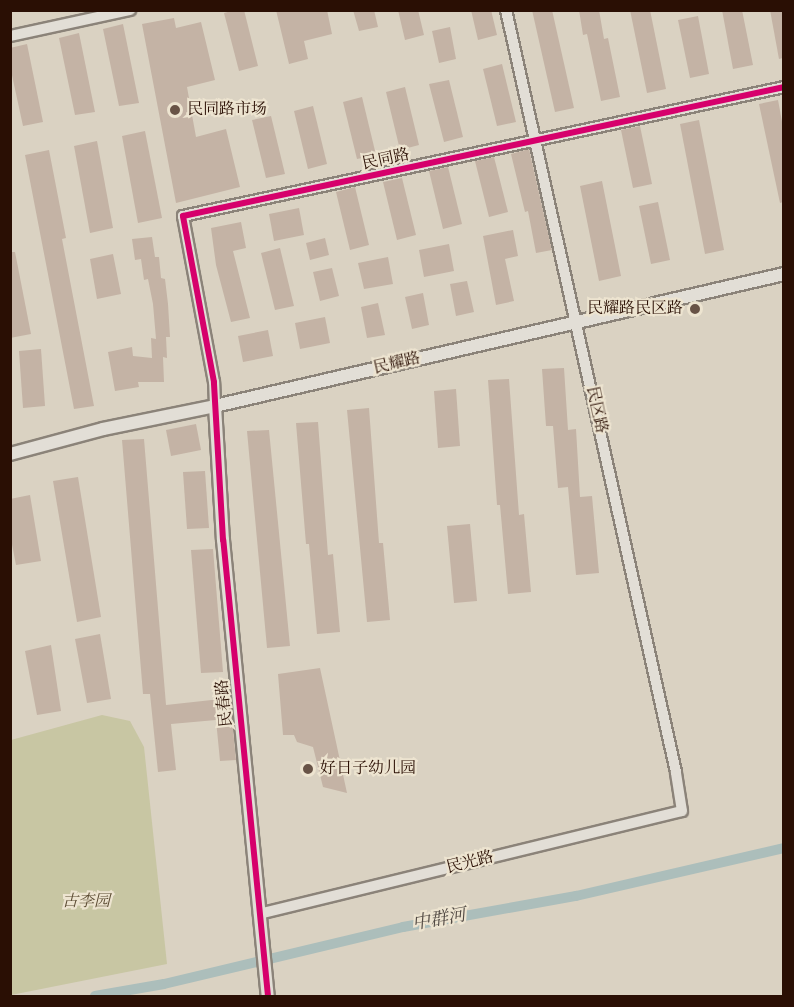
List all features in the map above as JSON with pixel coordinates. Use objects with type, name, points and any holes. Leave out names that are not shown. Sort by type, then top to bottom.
[{"type":"street","points":[[10,36],[130,10]]},
{"type":"street","name":"民区路","points":[[506,10],[676,772],[682,812]]},
{"type":"street","name":"民同路","points":[[215,406],[213,382],[183,216],[536,142],[783,87]]},
{"type":"street","name":"民耀路","points":[[10,454],[102,429],[215,406],[783,274]]},
{"type":"street","name":"民春路","points":[[215,406],[223,540],[268,996]]},
{"type":"street","name":"民光路","points":[[259,914],[682,812]]},
{"type":"green space","name":"古李园","points":[[102,715],[130,721],[144,747],[167,964],[11,995],[11,740]]},
{"type":"building","points":[[244,10],[258,66],[239,71],[224,13]]},
{"type":"building","points":[[276,10],[327,10],[332,34],[304,41],[308,59],[289,64]]},
{"type":"building","points":[[353,10],[374,10],[378,27],[359,31]]},
{"type":"building","points":[[398,10],[418,10],[424,35],[405,40]]},
{"type":"building","points":[[471,10],[491,10],[497,35],[478,40]]},
{"type":"building","points":[[532,10],[552,10],[574,108],[555,112]]},
{"type":"building","points":[[579,10],[599,10],[604,39],[608,38],[620,97],[601,101],[587,34],[583,35]]},
{"type":"building","points":[[630,10],[650,10],[666,89],[647,93]]},
{"type":"building","points":[[722,10],[742,10],[753,65],[733,69]]},
{"type":"building","points":[[770,10],[783,10],[783,58],[779,59]]},
{"type":"building","points":[[698,16],[709,74],[690,78],[678,20]]},
{"type":"building","name":"民同路市场","points":[[174,18],[176,28],[201,22],[215,80],[187,87],[196,137],[226,129],[240,187],[176,203],[142,24]]},
{"type":"building","points":[[123,24],[139,103],[119,106],[103,29]]},
{"type":"building","points":[[450,27],[456,59],[439,63],[432,31]]},
{"type":"building","points":[[79,33],[95,112],[75,115],[59,38]]},
{"type":"building","points":[[27,44],[43,122],[23,126],[10,66],[10,48]]},
{"type":"building","points":[[502,64],[516,122],[497,126],[483,69]]},
{"type":"building","points":[[449,80],[463,137],[444,142],[429,84]]},
{"type":"building","points":[[405,87],[419,145],[400,150],[386,92]]},
{"type":"building","points":[[362,97],[376,155],[357,159],[343,102]]},
{"type":"building","points":[[778,100],[783,127],[783,202],[780,203],[759,104]]},
{"type":"building","points":[[313,106],[327,164],[308,169],[294,111]]},
{"type":"building","points":[[271,116],[285,174],[266,178],[252,120]]},
{"type":"building","points":[[699,120],[724,250],[705,254],[680,124]]},
{"type":"building","points":[[640,126],[652,184],[633,188],[621,130]]},
{"type":"building","points":[[145,131],[162,218],[138,223],[122,136]]},
{"type":"building","points":[[97,141],[113,228],[90,233],[74,146]]},
{"type":"building","points":[[529,149],[552,250],[536,253],[528,211],[525,212],[511,154]]},
{"type":"building","points":[[49,150],[66,238],[62,239],[94,406],[74,409],[25,155]]},
{"type":"building","points":[[494,157],[508,212],[489,217],[475,161]]},
{"type":"building","points":[[448,167],[462,224],[443,229],[429,171]]},
{"type":"building","points":[[402,178],[416,235],[397,240],[383,182]]},
{"type":"building","points":[[602,181],[621,276],[599,281],[580,186]]},
{"type":"building","points":[[355,187],[369,245],[350,250],[336,192]]},
{"type":"building","points":[[658,202],[670,260],[651,264],[639,206]]},
{"type":"building","points":[[299,208],[304,235],[274,241],[269,214]]},
{"type":"building","points":[[241,222],[246,248],[233,251],[250,318],[231,322],[216,265],[211,228]]},
{"type":"building","points":[[513,230],[518,256],[505,259],[514,301],[496,305],[483,236]]},
{"type":"building","points":[[152,237],[155,257],[159,257],[161,278],[165,279],[168,304],[170,337],[166,337],[167,358],[163,357],[164,382],[138,382],[139,387],[115,391],[108,352],[132,347],[133,356],[152,358],[151,338],[156,339],[153,304],[148,279],[144,280],[141,259],[135,260],[132,239]]},
{"type":"building","points":[[325,238],[329,255],[310,260],[306,243]]},
{"type":"building","points":[[449,244],[454,271],[424,277],[419,250]]},
{"type":"building","points":[[280,248],[294,306],[275,310],[261,253]]},
{"type":"building","points":[[10,252],[15,252],[31,334],[10,338]]},
{"type":"building","points":[[113,254],[121,294],[97,299],[90,259]]},
{"type":"building","points":[[388,257],[393,284],[364,289],[358,263]]},
{"type":"building","points":[[332,268],[339,296],[320,301],[313,272]]},
{"type":"building","points":[[467,281],[474,312],[456,316],[450,284]]},
{"type":"building","points":[[423,293],[429,325],[412,329],[405,297]]},
{"type":"building","points":[[378,303],[385,335],[367,338],[361,307]]},
{"type":"building","points":[[325,317],[330,343],[300,349],[295,323]]},
{"type":"building","points":[[268,330],[273,356],[243,362],[238,336]]},
{"type":"building","points":[[41,349],[45,406],[23,408],[19,351]]},
{"type":"building","points":[[564,368],[568,430],[576,429],[580,497],[592,496],[599,573],[576,575],[568,487],[558,488],[553,426],[546,426],[542,369]]},
{"type":"building","points":[[509,379],[519,515],[524,514],[531,592],[508,594],[500,505],[497,505],[488,380]]},
{"type":"building","points":[[456,389],[460,446],[438,448],[434,391]]},
{"type":"building","points":[[369,408],[379,543],[383,543],[390,620],[367,622],[347,410]]},
{"type":"building","points":[[318,422],[328,555],[333,554],[340,632],[317,634],[309,544],[306,544],[296,423]]},
{"type":"building","points":[[196,424],[201,450],[171,456],[166,430]]},
{"type":"building","points":[[269,430],[290,646],[267,648],[247,431]]},
{"type":"building","points":[[144,439],[166,705],[230,698],[236,760],[220,761],[216,720],[171,724],[176,770],[158,772],[150,694],[143,694],[122,440]]},
{"type":"building","points":[[205,471],[209,528],[187,529],[183,472]]},
{"type":"building","points":[[78,477],[101,617],[77,622],[53,481]]},
{"type":"building","points":[[30,495],[41,561],[16,565],[10,534],[10,499]]},
{"type":"building","points":[[470,524],[477,601],[454,603],[447,526]]},
{"type":"building","points":[[213,549],[223,672],[201,673],[191,550]]},
{"type":"building","points":[[100,634],[111,699],[87,703],[75,639]]},
{"type":"building","points":[[51,645],[61,711],[37,715],[25,651]]},
{"type":"building","points":[[320,668],[347,793],[323,787],[313,747],[297,742],[294,735],[283,735],[278,674]]},
{"type":"waterway","name":"中群河","points":[[95,996],[164,984],[403,927],[576,896],[784,848]]},
{"type":"cycle path","points":[[268,996],[223,540],[214,382],[183,216],[784,87]]},
{"type":"place","name":"民同路市场","points":[[175,110]]},
{"type":"place","name":"民耀路民区路","points":[[695,309]]},
{"type":"place","name":"好日子幼儿园","points":[[308,769]]}]
